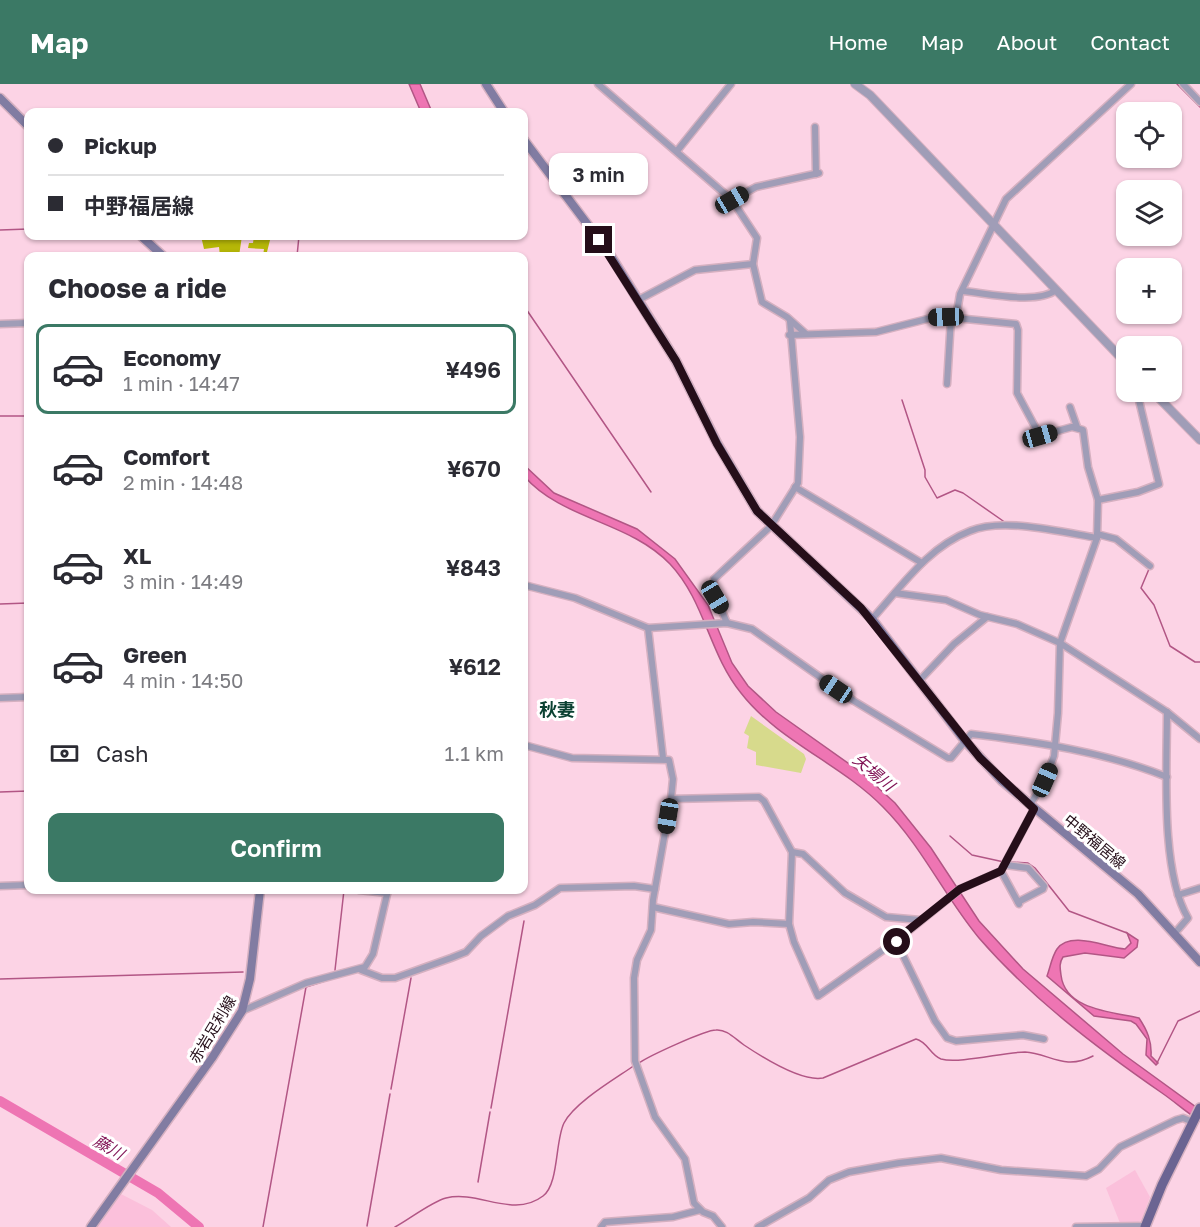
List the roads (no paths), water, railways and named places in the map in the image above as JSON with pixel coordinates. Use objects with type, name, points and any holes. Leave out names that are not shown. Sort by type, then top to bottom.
[{"type":"main road","points":[[486,84],[501,108]]},
{"type":"main road","points":[[0,98],[24,122]]},
{"type":"main road","name":"中野福居線","points":[[528,145],[609,253],[676,361],[717,444],[747,496],[771,526],[850,596],[872,619],[965,741],[1002,781],[1138,894],[1200,962]]},
{"type":"main road","points":[[145,240],[159,252]]},
{"type":"main road","name":"赤岩足利線","points":[[91,1227],[212,1058],[242,1011],[250,979],[260,894]]},
{"type":"main road","points":[[1145,1227],[1162,1185],[1200,1108]]},
{"type":"street","points":[[598,84],[732,200],[757,238],[753,264],[762,302],[805,333]]},
{"type":"street","points":[[677,151],[731,84]]},
{"type":"street","points":[[855,84],[870,95],[1116,353]]},
{"type":"street","points":[[946,384],[953,318],[962,291],[1010,194],[1131,84]]},
{"type":"street","points":[[1183,84],[1200,102]]},
{"type":"street","points":[[732,200],[756,187],[818,174],[815,127]]},
{"type":"street","points":[[638,300],[695,270],[753,264]]},
{"type":"street","points":[[962,291],[1047,297],[1056,290]]},
{"type":"street","points":[[671,799],[761,798],[792,852],[789,924],[794,942],[818,996],[896,940],[960,889],[1004,868],[1028,868],[1044,886],[1044,889],[1019,903],[1004,868],[1045,780],[1056,747],[1060,643],[1097,536],[1098,500],[1088,467],[1083,430],[1077,427],[1040,436],[1017,393],[1018,330],[1016,324],[953,318],[925,318],[876,332],[789,335]]},
{"type":"street","points":[[727,623],[715,597],[714,579],[771,526],[795,487],[800,471],[800,437],[789,335],[790,321]]},
{"type":"street","points":[[0,324],[24,323]]},
{"type":"street","points":[[1098,500],[1138,492],[1159,484],[1139,402]]},
{"type":"street","points":[[1163,402],[1200,440]]},
{"type":"street","points":[[1070,406],[1077,427]]},
{"type":"street","points":[[795,487],[922,563]]},
{"type":"street","points":[[872,619],[922,563],[958,537],[986,526],[1029,527],[1116,539],[1150,566]]},
{"type":"street","points":[[528,586],[575,598],[648,628],[727,623],[760,632],[854,701],[948,758],[951,758],[971,734],[1056,747],[1129,762],[1167,777]]},
{"type":"street","points":[[895,593],[946,600],[987,617],[1017,624],[1060,643],[1167,712],[1200,739]]},
{"type":"street","points":[[919,681],[954,644],[987,617]]},
{"type":"street","points":[[648,628],[663,759]]},
{"type":"street","points":[[0,698],[24,697]]},
{"type":"street","points":[[1167,712],[1166,806],[1178,895],[1188,918],[1175,933]]},
{"type":"street","points":[[528,747],[572,758],[669,760],[671,799],[655,889],[651,930],[637,960],[634,978],[635,1061],[655,1117],[685,1159],[694,1203],[700,1210],[712,1216],[722,1227]]},
{"type":"street","points":[[792,852],[803,854],[845,893],[876,912],[886,917],[920,920]]},
{"type":"street","points":[[0,886],[24,885]]},
{"type":"street","points":[[361,970],[382,978],[395,978],[452,958],[466,952],[480,936],[508,916],[536,905],[557,889],[634,886],[655,889]]},
{"type":"street","points":[[1178,895],[1200,888]]},
{"type":"street","points":[[242,1011],[306,983],[361,970],[369,963],[373,954],[387,894]]},
{"type":"street","points":[[653,907],[729,924],[753,922],[789,924]]},
{"type":"street","points":[[896,940],[934,1021],[947,1038],[956,1041],[1023,1035],[1044,1039]]},
{"type":"street","points":[[758,1227],[809,1198],[829,1180],[849,1172],[941,1158],[1001,1170],[1086,1176],[1099,1169],[1120,1147],[1180,1118],[1193,1121]]},
{"type":"street","points":[[601,1227],[605,1222],[673,1217],[700,1210]]},
{"type":"street","points":[[1076,1227],[1145,1227]]},
{"type":"waterway","points":[[1177,84],[1200,107]]},
{"type":"waterway","points":[[0,230],[24,229]]},
{"type":"waterway","points":[[297,252],[299,240]]},
{"type":"waterway","points":[[528,312],[651,492]]},
{"type":"waterway","points":[[902,400],[925,470],[925,477],[937,498],[955,490],[963,493],[1006,523]]},
{"type":"waterway","points":[[0,416],[24,416]]},
{"type":"waterway","points":[[1079,532],[1095,534]]},
{"type":"waterway","points":[[1149,569],[1141,588],[1154,605],[1170,646],[1195,662],[1200,662]]},
{"type":"waterway","points":[[0,604],[24,603]]},
{"type":"waterway","points":[[0,792],[24,791]]},
{"type":"waterway","points":[[950,836],[972,855],[1004,862]]},
{"type":"waterway","points":[[1011,862],[1028,863],[1035,868],[1069,911],[1127,933]]},
{"type":"waterway","points":[[335,970],[344,894]]},
{"type":"waterway","points":[[491,1108],[524,921]]},
{"type":"waterway","points":[[0,979],[243,972]]},
{"type":"waterway","points":[[391,1089],[411,978]]},
{"type":"waterway","points":[[263,1227],[306,987],[328,980]]},
{"type":"waterway","points":[[1157,1063],[1178,1021],[1200,1011]]},
{"type":"waterway","points":[[639,1063],[665,1049],[716,1030],[727,1033],[782,1068],[814,1078],[823,1078],[916,1039],[937,1057],[949,1060],[1025,1052],[1065,1062],[1074,1062],[1093,1056]]},
{"type":"waterway","points":[[395,1227],[446,1198],[471,1198],[520,1205],[543,1196],[552,1182],[561,1131],[569,1115],[596,1091],[635,1065]]},
{"type":"waterway","points":[[367,1226],[390,1094]]},
{"type":"waterway","name":"藤川","points":[[0,1101],[158,1193],[199,1227]]},
{"type":"waterway","points":[[478,1182],[490,1112]]},
{"type":"district","name":"秋妻","points":[[557,709]]},
{"type":"water label","name":"矢場川","points":[[874,772]]}]
